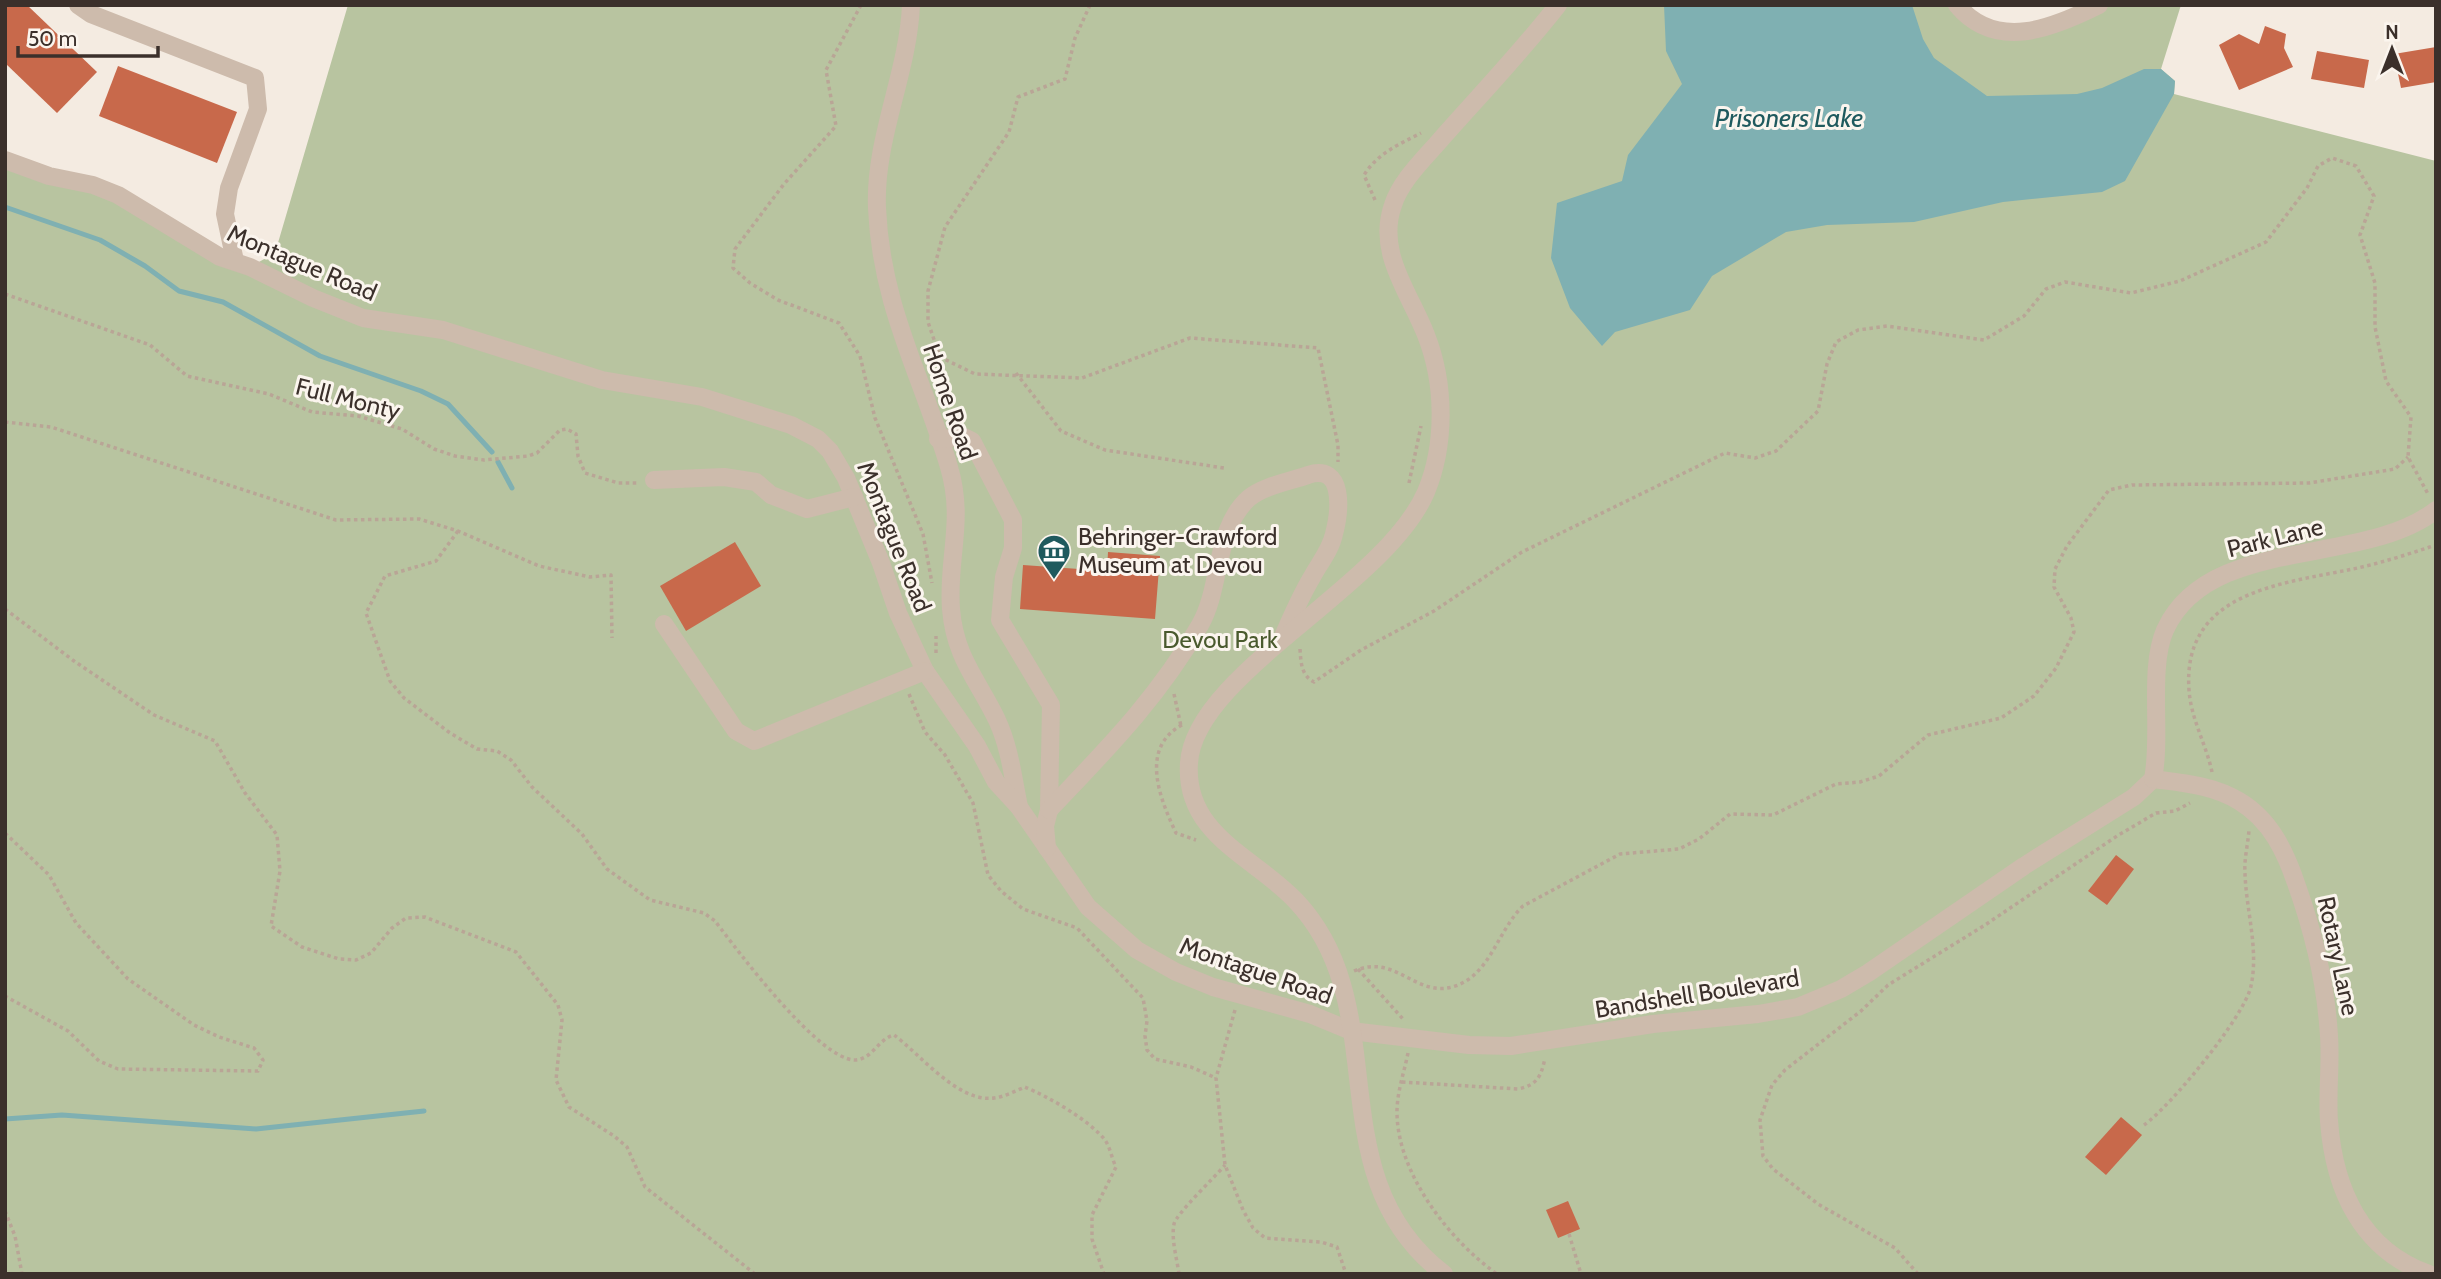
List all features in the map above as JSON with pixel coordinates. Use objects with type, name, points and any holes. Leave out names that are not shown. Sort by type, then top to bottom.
[{"type":"street","points":[[78,5],[91,14],[256,78],[258,109],[229,188],[225,214],[236,261]]},
{"type":"street","name":"Home Road","points":[[911,5],[898,90],[878,176],[878,241],[884,280],[895,319],[955,495],[957,530],[951,608],[961,657],[997,719],[1008,748],[1019,807]]},
{"type":"street","points":[[1351,1031],[1342,978],[1322,934],[1296,901],[1210,829],[1195,806],[1190,791],[1189,761],[1205,716],[1238,678],[1301,626],[1409,523],[1426,491],[1436,456],[1440,408],[1437,374],[1427,335],[1394,267],[1389,246],[1389,217],[1394,202],[1430,152],[1558,5]]},
{"type":"street","points":[[1957,5],[1981,26],[2024,33],[2049,29],[2099,5]]},
{"type":"street","name":"Montague Road","points":[[5,160],[49,176],[93,185],[118,195],[220,257],[236,261],[313,299],[363,317],[443,330],[565,371],[702,397],[791,425],[818,439],[830,450],[854,497],[898,614],[925,671],[977,746],[996,782],[1019,807],[1088,907],[1137,950],[1176,972],[1244,996],[1302,1011],[1351,1031],[1367,1152],[1379,1192],[1391,1217],[1413,1247],[1444,1274]]},
{"type":"street","points":[[938,439],[964,437],[972,442],[1013,520],[1013,548],[1004,577],[1000,620],[1051,705],[1049,810],[1045,826],[1047,848]]},
{"type":"street","points":[[1049,810],[1136,718],[1199,627],[1212,603],[1224,544],[1236,514],[1250,496],[1319,471],[1331,475],[1338,486],[1334,536],[1296,606],[1279,645]]},
{"type":"street","points":[[653,480],[724,477],[756,482],[771,495],[807,509],[854,497]]},
{"type":"street","name":"Park Lane","points":[[2153,779],[2159,653],[2165,630],[2196,593],[2217,579],[2254,564],[2397,533],[2433,504]]},
{"type":"street","points":[[664,624],[736,732],[754,741],[925,671]]},
{"type":"street","name":"Rotary Lane","points":[[2153,779],[2205,786],[2252,810],[2273,831],[2289,861],[2306,912],[2325,992],[2329,1037],[2329,1120],[2343,1196],[2360,1225],[2382,1248],[2429,1274]]},
{"type":"street","name":"Bandshell Boulevard","points":[[1351,1031],[1457,1044],[1511,1046],[1653,1024],[1758,1014],[1798,1007],[1841,989],[1868,973],[2024,866],[2134,797],[2153,779]]},
{"type":"path","points":[[861,5],[826,70],[836,126],[784,184],[734,249],[733,268],[750,283],[778,300],[839,323],[860,356],[875,418],[923,534],[933,593]]},
{"type":"path","points":[[1090,5],[1075,37],[1065,79],[1018,97],[1009,132],[945,227],[928,291],[928,322],[940,357],[975,374],[1016,373],[1082,378],[1190,338],[1318,348],[1338,445],[1338,486]]},
{"type":"path","points":[[1301,626],[1302,667],[1307,678],[1314,682],[1361,650],[1434,611],[1522,552],[1725,453],[1755,458],[1776,451],[1818,411],[1827,364],[1836,342],[1858,330],[1887,326],[1984,340],[2024,316],[2046,289],[2064,282],[2131,293],[2180,281],[2266,242],[2307,188],[2318,166],[2332,158],[2356,166],[2374,196],[2360,235],[2375,283],[2375,327],[2386,381],[2410,417],[2408,457],[2433,504]]},
{"type":"path","name":"Full Monty","points":[[5,294],[150,345],[166,356],[178,371],[197,379],[269,394],[312,412],[358,416],[402,429],[434,449],[455,456],[484,460],[528,456],[537,453],[560,430],[567,429],[576,434],[578,456],[585,473],[618,483],[653,480]]},
{"type":"path","points":[[1016,373],[1061,431],[1105,450],[1224,468]]},
{"type":"path","points":[[5,422],[51,427],[337,520],[419,519],[458,531],[539,566],[590,577],[611,575],[612,638]]},
{"type":"path","points":[[1406,1023],[1395,1006],[1358,969],[1390,968],[1433,989],[1458,985],[1473,977],[1485,965],[1511,918],[1523,906],[1620,855],[1679,849],[1699,839],[1730,814],[1773,816],[1836,784],[1860,782],[1879,776],[1928,735],[2001,718],[2034,696],[2056,668],[2074,632],[2071,618],[2054,587],[2055,569],[2067,546],[2109,490],[2132,485],[2309,483],[2395,469],[2408,457]]},
{"type":"path","points":[[458,531],[436,561],[385,576],[366,612],[386,672],[404,698],[450,733],[477,749],[497,751],[511,760],[532,787],[582,834],[607,869],[650,900],[704,914],[715,921],[808,1033],[832,1053],[853,1060],[865,1058],[886,1037],[894,1035],[951,1085],[980,1097],[994,1098],[1025,1087],[1046,1096],[1090,1127],[1106,1141],[1116,1167],[1092,1215],[1092,1239],[1104,1274]]},
{"type":"path","points":[[2212,773],[2192,711],[2189,690],[2191,648],[2210,618],[2264,588],[2364,566],[2436,545]]},
{"type":"path","points":[[5,609],[74,661],[154,715],[215,741],[240,786],[277,835],[280,871],[271,926],[302,947],[339,959],[356,960],[371,953],[392,929],[406,918],[425,917],[516,952],[558,1005],[562,1020],[556,1080],[569,1107],[614,1136],[626,1147],[645,1187],[755,1274]]},
{"type":"path","points":[[925,671],[937,651],[936,628]]},
{"type":"path","points":[[906,678],[912,704],[925,732],[944,755],[973,803],[988,875],[1001,891],[1023,909],[1077,928],[1143,998],[1147,1021],[1144,1035],[1147,1050],[1155,1059],[1191,1067],[1216,1078]]},
{"type":"path","points":[[1174,696],[1181,726]]},
{"type":"path","points":[[1918,1274],[1895,1248],[1818,1205],[1768,1163],[1763,1156],[1759,1131],[1772,1085],[1785,1070],[1861,1011],[1888,985],[1985,925],[2117,836],[2156,813],[2175,811],[2192,802]]},
{"type":"path","points":[[2144,1125],[2161,1113],[2213,1050],[2251,988],[2254,960],[2244,870],[2252,810]]},
{"type":"path","points":[[5,833],[49,875],[76,923],[128,979],[194,1025],[254,1048],[263,1060],[258,1072],[118,1069],[99,1061],[68,1031],[5,996]]},
{"type":"path","points":[[1244,996],[1231,1015],[1216,1078],[1225,1166],[1252,1228],[1265,1238],[1321,1242],[1337,1247],[1346,1274]]},
{"type":"path","points":[[1409,1051],[1398,1095],[1397,1116],[1412,1169],[1426,1200],[1450,1234],[1497,1274]]},
{"type":"path","points":[[1179,1274],[1174,1223],[1180,1211],[1196,1199],[1225,1166]]},
{"type":"path","points":[[5,1211],[15,1236],[22,1274]]},
{"type":"path","points":[[1569,1234],[1581,1274]]},
{"type":"green space","name":"Devou Park","points":[[348,5],[1957,5],[2001,31],[2099,5],[2181,5],[2161,69],[2175,81],[2174,94],[2436,161],[2436,1274],[5,1274],[5,160],[93,185],[250,267],[275,253]]},
{"type":"water","name":"Prisoners Lake","points":[[1664,5],[1912,5],[1923,39],[1934,58],[1987,96],[2077,94],[2102,88],[2144,69],[2161,69],[2175,81],[2174,94],[2125,181],[2102,192],[2003,202],[1914,222],[1827,225],[1786,232],[1712,276],[1690,310],[1615,332],[1602,346],[1570,308],[1551,258],[1557,203],[1622,181],[1628,155],[1682,84],[1666,51]]},
{"type":"building","points":[[5,5],[27,5],[97,72],[57,113],[5,63]]},
{"type":"building","points":[[2265,26],[2286,34],[2284,48],[2293,67],[2239,90],[2219,45],[2239,34],[2259,44]]},
{"type":"building","points":[[2436,47],[2436,82],[2401,88],[2394,54]]},
{"type":"building","points":[[2317,51],[2369,60],[2364,88],[2311,79]]},
{"type":"building","points":[[118,66],[237,112],[217,163],[99,116]]},
{"type":"building","points":[[735,542],[761,586],[686,631],[660,586]]},
{"type":"building","name":"Behringer-Crawford Museum at Devou","points":[[1108,552],[1160,556],[1155,619],[1020,609],[1023,565],[1107,571]]},
{"type":"building","points":[[2116,855],[2134,869],[2107,905],[2088,891]]},
{"type":"building","points":[[2121,1117],[2142,1135],[2106,1175],[2085,1157]]},
{"type":"building","points":[[1568,1201],[1580,1229],[1558,1238],[1546,1210]]},
{"type":"waterway","points":[[5,207],[100,240],[145,266],[179,291],[223,302],[320,356],[421,391],[448,404],[492,452]]},
{"type":"waterway","points":[[498,462],[512,488]]},
{"type":"waterway","points":[[5,1119],[62,1115],[256,1129],[424,1111]]},
{"type":"place","name":"Behringer-Crawford Museum at Devou","points":[[1054,581]]}]
